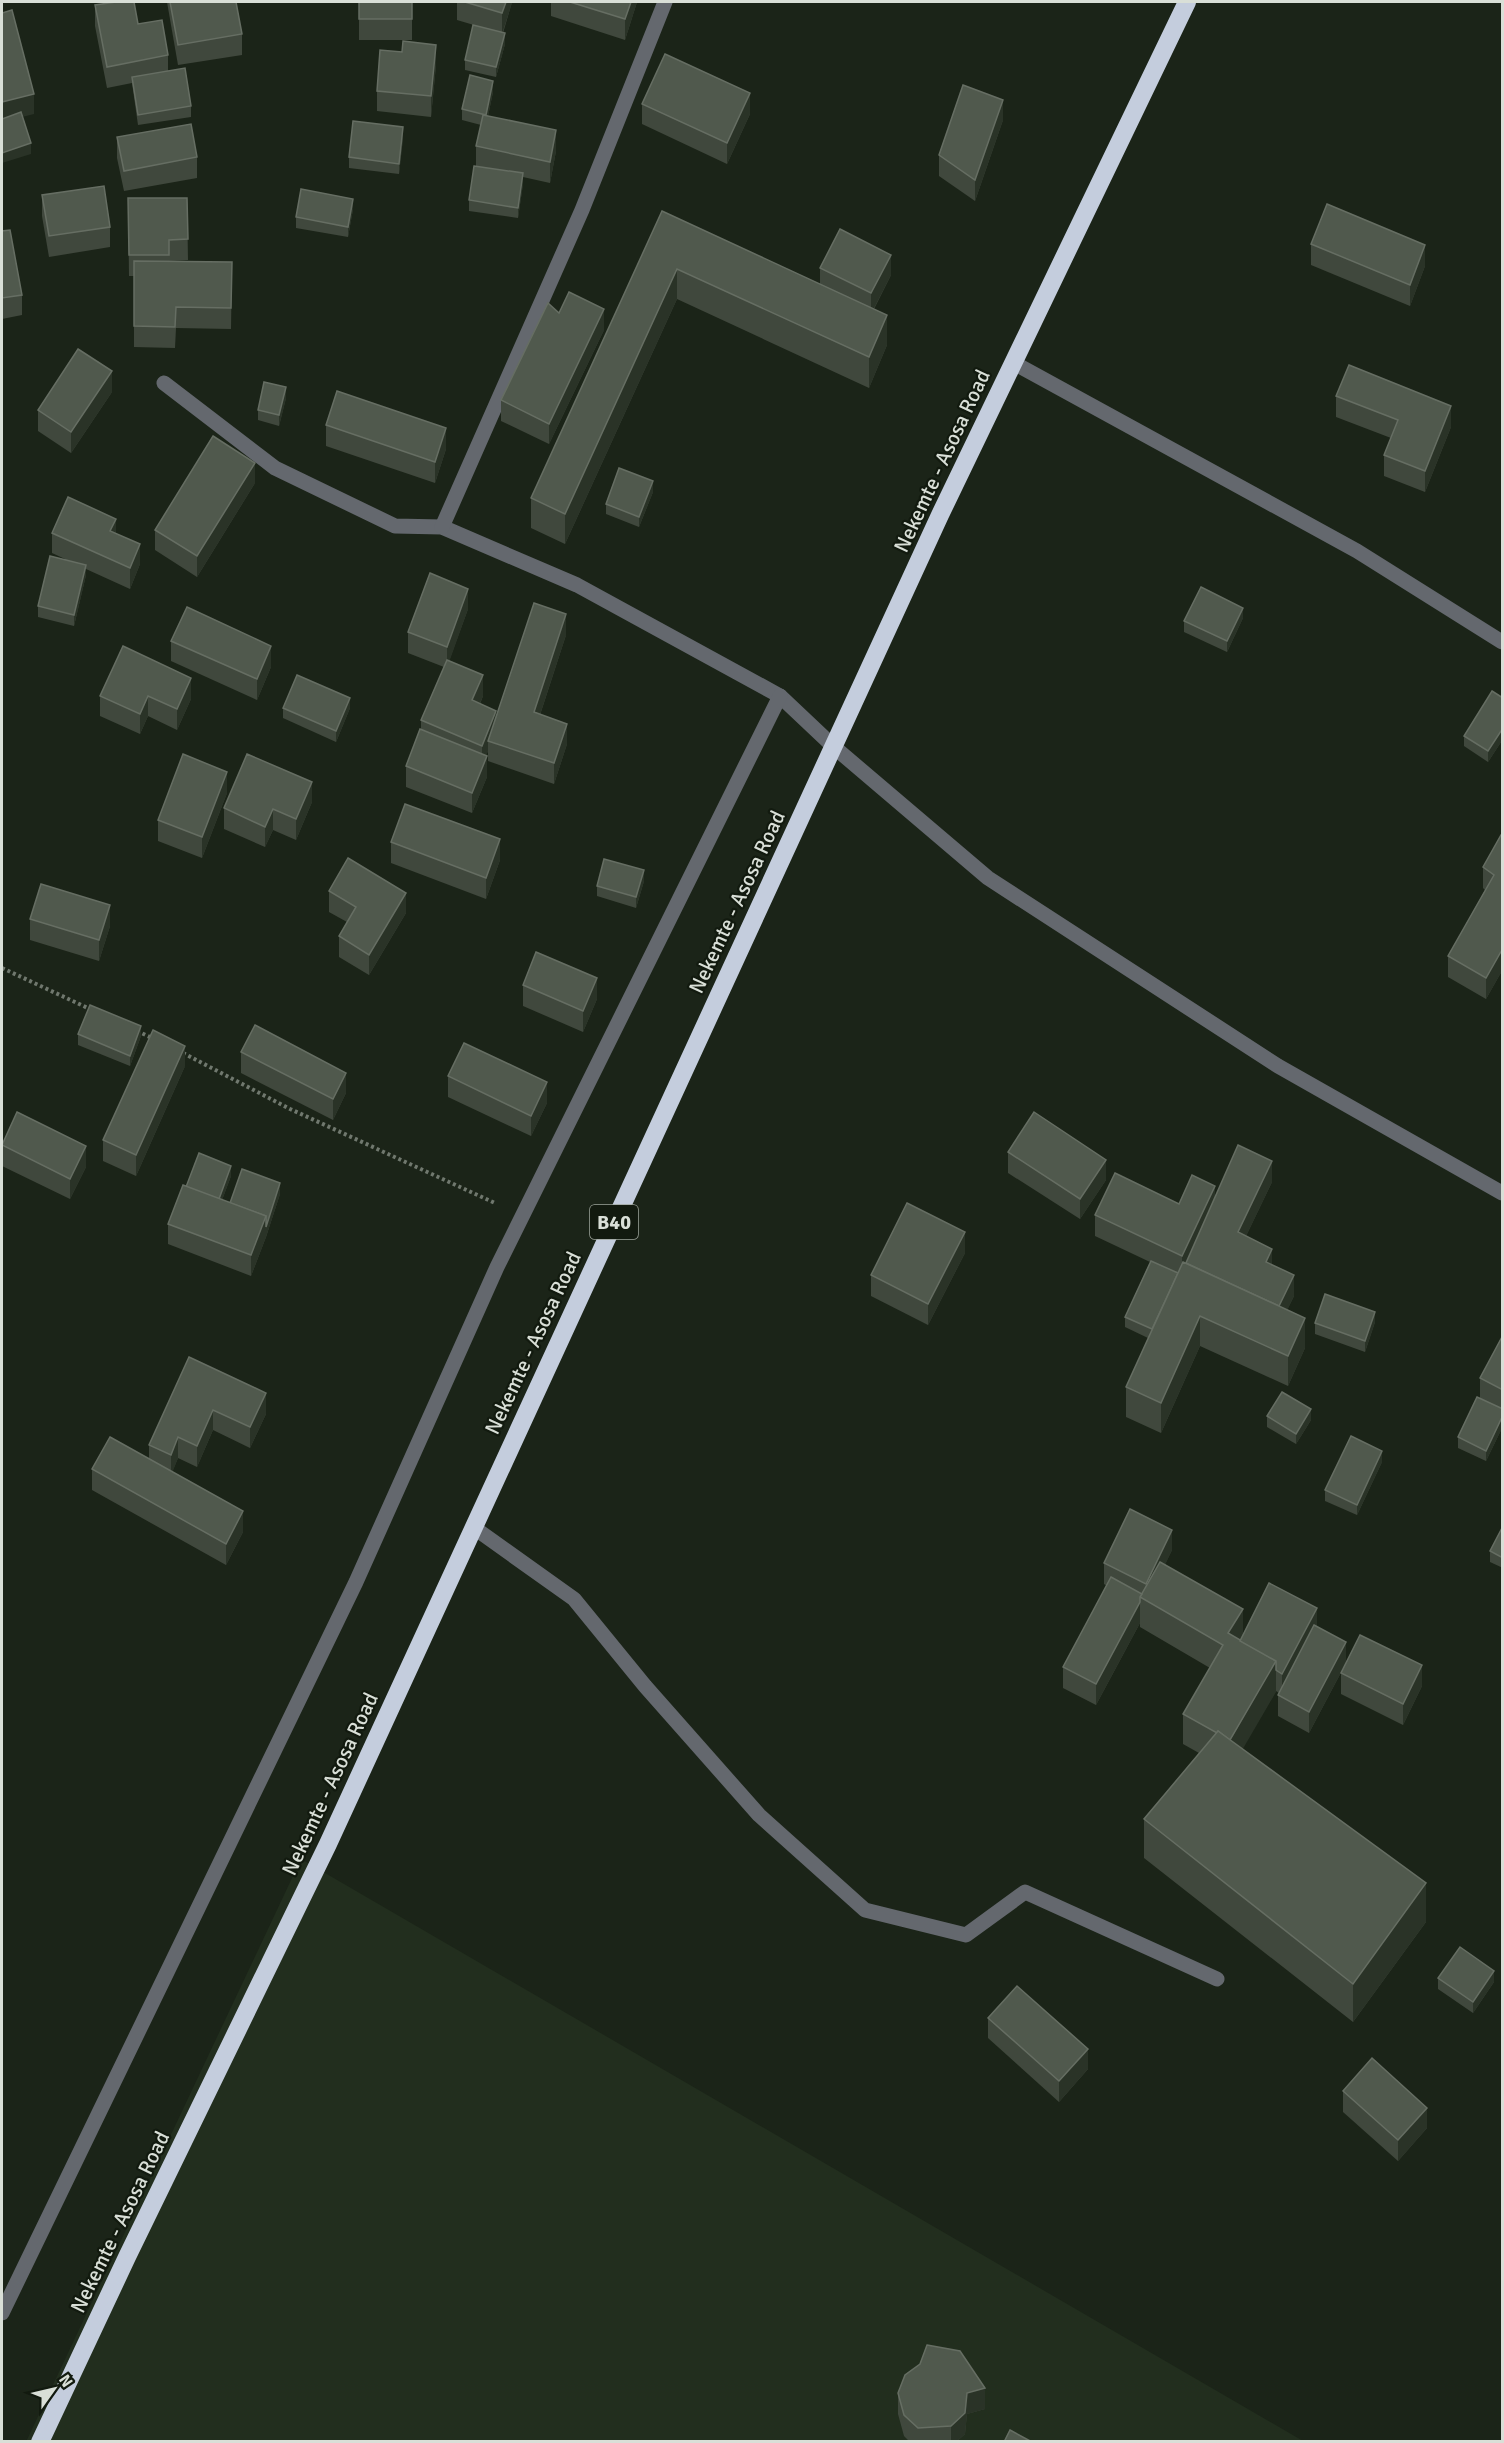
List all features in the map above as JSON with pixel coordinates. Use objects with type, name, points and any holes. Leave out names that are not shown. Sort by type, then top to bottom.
[{"type":"highway","name":"Nekemte - Asosa Road","points":[[40,2442],[127,2257],[328,1844],[834,747],[1187,2]]},
{"type":"street","points":[[442,527],[582,210],[665,2]]},
{"type":"street","points":[[1014,363],[1357,551],[1503,642]]},
{"type":"street","points":[[164,383],[274,468],[395,526],[442,527],[577,585],[780,696],[834,747],[988,879],[1278,1066],[1503,1193]]},
{"type":"street","points":[[2,2313],[356,1582],[523,1216],[780,696]]},
{"type":"street","points":[[473,1527],[574,1599],[645,1686],[759,1815],[865,1910],[966,1935],[1025,1892],[1217,1979]]},
{"type":"path","points":[[2,968],[102,1014]]},
{"type":"path","points":[[134,1030],[155,1040]]},
{"type":"path","points":[[177,1050],[290,1109],[523,1216]]},
{"type":"shaded area","points":[[301,1859],[1303,2441],[26,2442]]},
{"type":"building","points":[[134,2],[138,24],[162,20],[168,55],[107,67],[95,5]]},
{"type":"building","points":[[170,2],[236,2],[242,34],[178,45]]},
{"type":"building","points":[[359,2],[412,2],[412,19],[359,19]]},
{"type":"building","points":[[465,2],[506,2],[502,13]]},
{"type":"building","points":[[570,2],[631,2],[625,19]]},
{"type":"building","points":[[12,10],[34,94],[2,102],[2,13]]},
{"type":"building","points":[[473,25],[505,33],[496,67],[465,60]]},
{"type":"building","points":[[403,41],[436,45],[431,96],[377,91],[380,50],[402,52]]},
{"type":"building","points":[[665,54],[750,93],[727,143],[642,104]]},
{"type":"building","points":[[185,68],[191,106],[138,115],[132,77]]},
{"type":"building","points":[[470,75],[493,81],[486,115],[462,109]]},
{"type":"building","points":[[963,85],[1003,100],[975,180],[939,155]]},
{"type":"building","points":[[21,112],[31,143],[2,153],[2,119]]},
{"type":"building","points":[[483,115],[556,130],[550,162],[476,146]]},
{"type":"building","points":[[353,121],[403,127],[399,164],[349,157]]},
{"type":"building","points":[[191,124],[197,157],[124,171],[117,137]]},
{"type":"building","points":[[474,166],[523,173],[518,208],[469,200]]},
{"type":"building","points":[[104,186],[110,227],[49,236],[42,195]]},
{"type":"building","points":[[301,189],[353,199],[348,227],[296,217]]},
{"type":"building","points":[[128,198],[187,198],[188,239],[169,240],[169,255],[129,255]]},
{"type":"building","points":[[1327,204],[1425,245],[1410,285],[1311,244]]},
{"type":"building","points":[[662,211],[887,315],[869,357],[677,269],[565,514],[531,498]]},
{"type":"building","points":[[840,229],[891,255],[871,293],[820,268]]},
{"type":"building","points":[[10,230],[22,295],[2,298],[2,231]]},
{"type":"building","points":[[134,261],[232,262],[231,308],[176,307],[175,327],[134,326]]},
{"type":"building","points":[[569,292],[604,309],[549,424],[501,400],[548,303],[559,313]]},
{"type":"building","points":[[78,349],[112,371],[71,432],[38,410]]},
{"type":"building","points":[[1349,365],[1451,406],[1425,471],[1384,455],[1398,420],[1336,396]]},
{"type":"building","points":[[264,382],[286,387],[279,415],[258,410]]},
{"type":"building","points":[[337,391],[446,428],[435,462],[326,425]]},
{"type":"building","points":[[213,436],[255,463],[197,556],[155,530]]},
{"type":"building","points":[[619,468],[653,481],[639,517],[606,504]]},
{"type":"building","points":[[68,497],[116,519],[110,531],[140,544],[130,568],[52,533]]},
{"type":"building","points":[[50,556],[86,565],[74,615],[38,606]]},
{"type":"building","points":[[430,573],[468,589],[447,647],[408,632]]},
{"type":"building","points":[[1201,587],[1243,608],[1227,641],[1184,621]]},
{"type":"building","points":[[534,603],[566,614],[534,712],[567,724],[554,763],[488,741]]},
{"type":"building","points":[[187,607],[271,646],[257,679],[171,641]]},
{"type":"building","points":[[123,646],[191,678],[177,709],[148,696],[140,714],[100,696]]},
{"type":"building","points":[[447,660],[483,675],[472,700],[496,711],[482,746],[421,720]]},
{"type":"building","points":[[297,675],[350,698],[336,731],[283,708]]},
{"type":"building","points":[[1492,691],[1503,698],[1503,728],[1488,751],[1464,736]]},
{"type":"building","points":[[420,729],[487,756],[472,793],[406,766]]},
{"type":"building","points":[[183,754],[227,772],[202,837],[158,820]]},
{"type":"building","points":[[247,754],[312,782],[296,819],[273,809],[265,827],[224,808]]},
{"type":"building","points":[[405,804],[500,839],[486,878],[391,842]]},
{"type":"building","points":[[1501,835],[1503,836],[1503,948],[1486,978],[1448,956],[1494,875],[1483,867]]},
{"type":"building","points":[[348,858],[406,893],[369,955],[339,936],[356,907],[329,891]]},
{"type":"building","points":[[604,859],[644,870],[636,897],[597,886]]},
{"type":"building","points":[[41,884],[110,905],[99,940],[30,919]]},
{"type":"building","points":[[536,952],[597,978],[583,1011],[523,985]]},
{"type":"building","points":[[90,1005],[141,1026],[130,1056],[78,1034]]},
{"type":"building","points":[[255,1025],[346,1073],[333,1099],[241,1052]]},
{"type":"building","points":[[153,1030],[185,1046],[136,1155],[103,1140]]},
{"type":"building","points":[[464,1043],[547,1082],[531,1116],[448,1076]]},
{"type":"building","points":[[17,1112],[86,1146],[70,1179],[2,1145]]},
{"type":"building","points":[[1034,1112],[1106,1160],[1080,1199],[1008,1152]]},
{"type":"building","points":[[1238,1145],[1272,1161],[1238,1232],[1272,1249],[1266,1262],[1294,1275],[1279,1306],[1186,1263]]},
{"type":"building","points":[[199,1153],[231,1166],[219,1199],[186,1187]]},
{"type":"building","points":[[242,1169],[280,1183],[266,1227],[266,1216],[230,1203]]},
{"type":"building","points":[[1115,1173],[1179,1204],[1192,1175],[1215,1186],[1182,1256],[1095,1215]]},
{"type":"building","points":[[183,1185],[266,1216],[251,1255],[168,1224]]},
{"type":"building","points":[[907,1203],[965,1232],[928,1304],[871,1275]]},
{"type":"building","points":[[1151,1261],[1178,1273],[1152,1329],[1125,1317]]},
{"type":"building","points":[[1183,1262],[1305,1318],[1288,1356],[1200,1316],[1161,1403],[1126,1387]]},
{"type":"building","points":[[1325,1294],[1375,1312],[1365,1341],[1315,1323]]},
{"type":"building","points":[[1503,1335],[1503,1390],[1480,1378]]},
{"type":"building","points":[[189,1357],[266,1393],[250,1427],[213,1410],[197,1446],[178,1437],[171,1455],[149,1445]]},
{"type":"building","points":[[1282,1392],[1311,1409],[1296,1434],[1267,1416]]},
{"type":"building","points":[[1477,1397],[1503,1409],[1503,1415],[1486,1451],[1458,1437]]},
{"type":"building","points":[[1351,1436],[1382,1451],[1357,1505],[1325,1490]]},
{"type":"building","points":[[110,1437],[243,1511],[226,1544],[92,1469]]},
{"type":"building","points":[[1130,1509],[1172,1530],[1146,1584],[1104,1563]]},
{"type":"building","points":[[1503,1526],[1503,1558],[1490,1551]]},
{"type":"building","points":[[1160,1562],[1243,1609],[1228,1633],[1276,1661],[1230,1740],[1218,1731],[1217,1733],[1183,1714],[1223,1645],[1140,1597]]},
{"type":"building","points":[[1111,1577],[1142,1594],[1140,1602],[1096,1684],[1063,1667]]},
{"type":"building","points":[[1269,1583],[1317,1608],[1282,1674],[1276,1670],[1276,1661],[1240,1641]]},
{"type":"building","points":[[1314,1625],[1346,1642],[1309,1712],[1278,1695]]},
{"type":"building","points":[[1360,1635],[1422,1665],[1403,1704],[1341,1673]]},
{"type":"building","points":[[1218,1731],[1426,1883],[1353,1984],[1144,1819]]},
{"type":"building","points":[[1460,1947],[1494,1971],[1473,2002],[1438,1978]]},
{"type":"building","points":[[1017,1986],[1088,2049],[1059,2081],[988,2018]]},
{"type":"building","points":[[1372,2058],[1427,2108],[1398,2140],[1343,2091]]},
{"type":"building","points":[[927,2345],[960,2351],[985,2388],[967,2393],[965,2413],[951,2426],[918,2428],[904,2415],[898,2393],[905,2375],[920,2364]]},
{"type":"building","points":[[1010,2430],[1032,2442],[1004,2442]]}]
